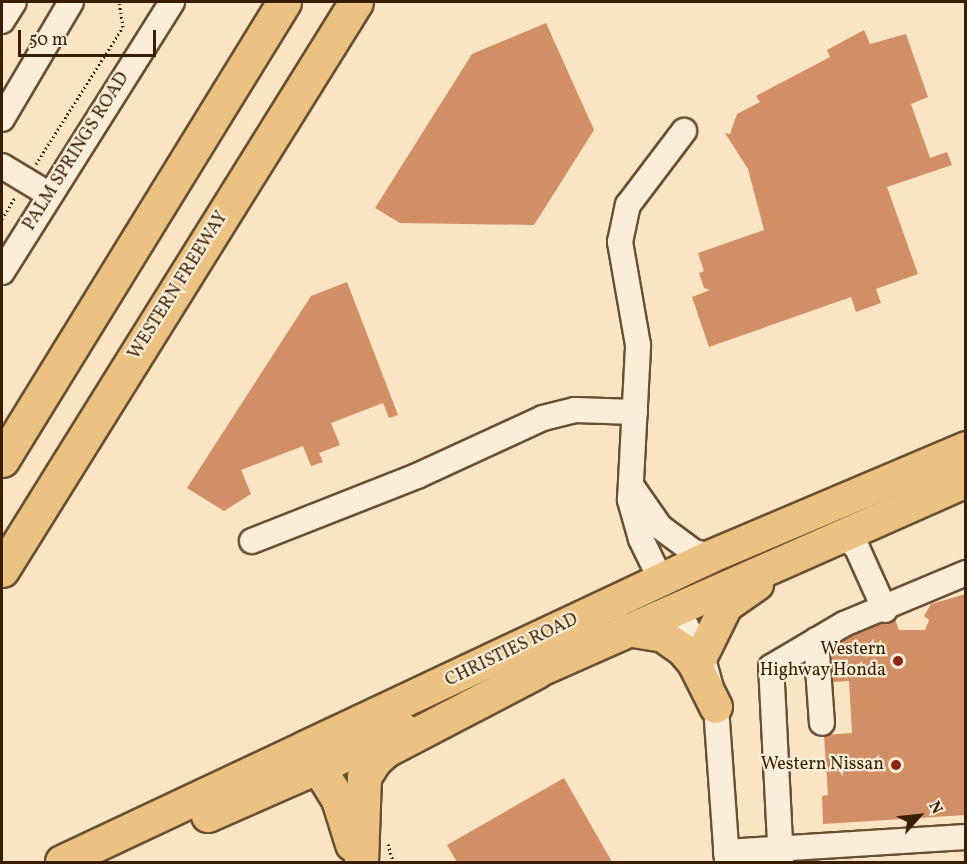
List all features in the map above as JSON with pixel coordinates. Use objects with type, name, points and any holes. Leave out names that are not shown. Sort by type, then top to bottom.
[{"type":"highway","points":[[2,460],[284,2]]},
{"type":"highway","name":"WESTERN FREEWAY","points":[[2,570],[356,2]]},
{"type":"highway","points":[[361,862],[364,777],[374,760],[386,750],[536,672]]},
{"type":"highway","points":[[318,767],[338,799],[356,862]]},
{"type":"main road","name":"CHRISTIES ROAD","points":[[62,862],[134,826],[712,556],[966,448]]},
{"type":"main road","name":"CHRISTIES ROAD","points":[[90,862],[318,767],[536,672],[676,607],[966,481]]},
{"type":"main road","points":[[702,655],[735,598],[843,534]]},
{"type":"main road","points":[[661,580],[676,607]]},
{"type":"main road","points":[[627,630],[663,636],[682,650],[694,663],[716,707]]},
{"type":"main road","points":[[134,826],[298,764],[318,767]]},
{"type":"street","points":[[2,21],[14,2]]},
{"type":"street","points":[[2,118],[71,2]]},
{"type":"street","name":"PALM SPRINGS ROAD","points":[[2,272],[172,2]]},
{"type":"street","points":[[661,580],[634,522],[630,483],[638,345],[620,242],[622,225],[637,189],[684,131]]},
{"type":"street","points":[[2,166],[50,195]]},
{"type":"street","points":[[252,541],[417,476],[543,418],[575,410],[635,412]]},
{"type":"street","points":[[630,483],[660,527],[694,552],[712,556]]},
{"type":"street","points":[[843,534],[857,548],[885,610]]},
{"type":"street","points":[[781,855],[771,667],[816,640],[966,573]]},
{"type":"street","points":[[676,607],[702,655],[716,707],[726,857],[781,855],[966,837]]},
{"type":"street","points":[[816,640],[822,723]]},
{"type":"path","points":[[2,219],[123,27],[119,2]]},
{"type":"building","points":[[546,23],[594,130],[534,225],[400,223],[375,208],[472,54]]},
{"type":"building","points":[[864,30],[870,44],[906,34],[928,97],[911,104],[930,158],[947,152],[952,165],[887,187],[918,274],[876,289],[881,303],[856,312],[851,297],[709,347],[692,297],[710,290],[704,288],[699,273],[704,271],[698,253],[764,230],[748,169],[725,133],[730,134],[737,114],[760,102],[756,96],[830,57],[827,50]]},
{"type":"building","points":[[347,282],[398,415],[389,418],[383,403],[331,423],[340,445],[319,453],[323,462],[311,466],[303,446],[241,470],[251,494],[224,511],[187,488],[311,296]]},
{"type":"building","points":[[966,594],[966,815],[823,824],[822,796],[828,795],[824,735],[852,733],[849,681],[833,682],[830,640],[846,639],[846,629],[892,612],[899,630],[925,630],[929,620],[924,616],[931,604]]},
{"type":"building","points":[[564,778],[612,862],[457,862],[447,845]]},
{"type":"place","name":"Western Highway Honda","points":[[898,661]]},
{"type":"place","name":"Western Nissan","points":[[896,765]]}]
